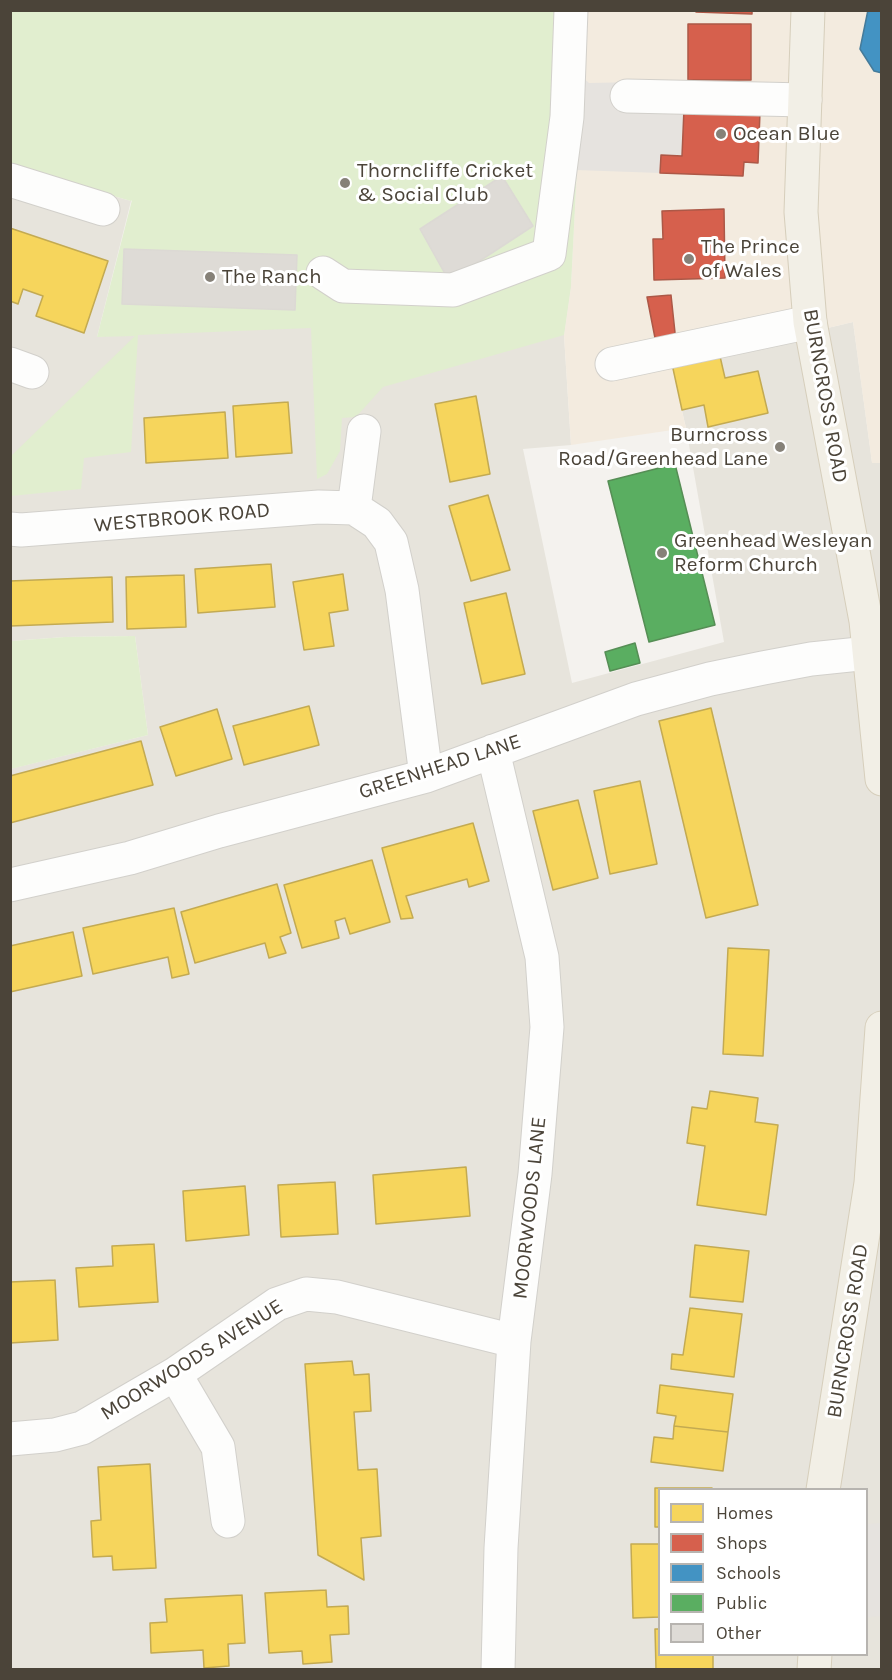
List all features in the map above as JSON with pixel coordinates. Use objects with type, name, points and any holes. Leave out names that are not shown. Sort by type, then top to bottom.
[{"type":"main road","name":"BURNCROSS ROAD","points":[[808,10],[801,212],[810,322],[861,592],[882,779]]},
{"type":"main road","name":"BURNCROSS ROAD","points":[[823,1488],[871,1183],[882,1028]]},
{"type":"street","points":[[323,273],[344,286],[453,290],[549,254],[567,117],[572,10]]},
{"type":"street","points":[[627,96],[805,100]]},
{"type":"street","points":[[10,180],[103,209]]},
{"type":"street","points":[[612,364],[810,322]]},
{"type":"street","points":[[364,431],[354,508],[376,523],[391,542],[402,590],[426,776]]},
{"type":"street","name":"WESTBROOK ROAD","points":[[10,529],[31,530],[319,507],[354,508]]},
{"type":"street","name":"GREENHEAD LANE","points":[[10,885],[130,858],[219,831],[426,776],[636,699],[710,679],[811,659],[869,653]]},
{"type":"street","name":"MOORWOODS LANE","points":[[493,751],[542,957],[547,1027],[535,1174],[514,1341],[501,1548],[498,1670]]},
{"type":"street","name":"MOORWOODS AVENUE","points":[[10,1439],[55,1435],[82,1428],[175,1374],[278,1304],[306,1294],[337,1297],[514,1341]]},
{"type":"street","points":[[175,1374],[218,1447],[228,1521]]},
{"type":"shaded area","points":[[585,11],[881,11],[881,463],[872,463],[853,322],[773,341],[670,360],[686,428],[571,445],[564,335],[571,286]]},
{"type":"shaded area","points":[[581,76],[589,83],[638,82],[685,86],[682,156],[661,155],[660,173],[576,170]]},
{"type":"shaded area","points":[[11,169],[131,201],[97,337],[571,286],[564,335],[571,445],[523,449],[572,683],[724,642],[686,428],[670,359],[773,341],[853,322],[872,462],[882,463],[881,1669],[11,1669],[10,769],[148,735],[135,636],[65,637],[11,641]]},
{"type":"shaded area","points":[[881,1523],[881,1616],[868,1617],[868,1524]]},
{"type":"green space","name":"Thorncliffe Cricket & Social Club","points":[[10,11],[585,11],[571,286],[564,335],[383,387],[356,417],[342,418],[340,451],[327,474],[317,479],[311,328],[138,335],[131,452],[84,458],[81,489],[11,496],[11,456],[135,336],[97,337],[132,200],[11,169]]},
{"type":"green space","points":[[135,636],[148,735],[11,769],[11,641],[65,637]]},
{"type":"building: Homes","points":[[10,228],[108,261],[84,333],[36,316],[43,296],[23,289],[18,304],[10,301]]},
{"type":"building: Homes","points":[[719,352],[725,378],[758,371],[768,413],[708,427],[704,405],[682,410],[672,364]]},
{"type":"building: Homes","points":[[476,396],[490,474],[450,482],[435,404]]},
{"type":"building: Homes","points":[[288,402],[292,453],[236,457],[233,406]]},
{"type":"building: Homes","points":[[225,412],[228,458],[146,463],[144,418]]},
{"type":"building: Homes","points":[[488,495],[510,570],[471,581],[449,506]]},
{"type":"building: Homes","points":[[271,564],[275,607],[198,613],[195,569]]},
{"type":"building: Homes","points":[[343,574],[348,610],[329,613],[334,646],[304,650],[293,582]]},
{"type":"building: Homes","points":[[184,575],[186,627],[127,629],[126,577]]},
{"type":"building: Homes","points":[[112,577],[113,622],[10,626],[10,581]]},
{"type":"building: Homes","points":[[506,593],[525,674],[482,684],[464,603]]},
{"type":"building: Homes","points":[[309,706],[319,745],[244,765],[233,726]]},
{"type":"building: Homes","points":[[711,708],[758,905],[706,918],[659,721]]},
{"type":"building: Homes","points":[[217,709],[232,759],[176,776],[160,727]]},
{"type":"building: Homes","points":[[141,741],[153,785],[10,823],[10,776]]},
{"type":"building: Homes","points":[[640,781],[657,864],[610,874],[594,791]]},
{"type":"building: Homes","points":[[578,800],[598,878],[553,890],[533,811]]},
{"type":"building: Homes","points":[[473,823],[489,881],[469,887],[467,879],[406,896],[413,918],[401,919],[382,848]]},
{"type":"building: Homes","points":[[372,860],[390,922],[350,934],[345,918],[335,921],[339,938],[302,948],[284,885]]},
{"type":"building: Homes","points":[[277,884],[291,933],[280,937],[286,953],[269,958],[265,943],[195,963],[181,912]]},
{"type":"building: Homes","points":[[174,908],[189,974],[172,978],[168,957],[93,974],[83,928]]},
{"type":"building: Homes","points":[[73,932],[82,976],[10,992],[10,946]]},
{"type":"building: Homes","points":[[728,948],[769,950],[763,1056],[723,1054]]},
{"type":"building: Homes","points":[[710,1091],[758,1098],[755,1122],[778,1125],[766,1215],[697,1205],[705,1146],[687,1143],[692,1107],[707,1109]]},
{"type":"building: Homes","points":[[466,1167],[470,1216],[376,1224],[373,1175]]},
{"type":"building: Homes","points":[[335,1182],[338,1234],[281,1237],[278,1185]]},
{"type":"building: Homes","points":[[245,1186],[249,1235],[186,1241],[183,1191]]},
{"type":"building: Homes","points":[[154,1244],[158,1302],[79,1307],[76,1268],[113,1266],[112,1246]]},
{"type":"building: Homes","points":[[695,1245],[749,1251],[743,1302],[690,1297]]},
{"type":"building: Homes","points":[[55,1280],[58,1340],[10,1343],[10,1282]]},
{"type":"building: Homes","points":[[690,1308],[742,1314],[734,1377],[671,1369],[672,1354],[683,1355]]},
{"type":"building: Homes","points":[[352,1361],[354,1375],[369,1374],[371,1411],[354,1412],[358,1470],[377,1469],[381,1536],[361,1538],[364,1580],[318,1555],[305,1364]]},
{"type":"building: Homes","points":[[660,1385],[733,1394],[728,1432],[674,1426],[676,1416],[657,1413]]},
{"type":"building: Homes","points":[[674,1426],[728,1432],[723,1471],[651,1462],[654,1437],[673,1439]]},
{"type":"building: Homes","points":[[150,1464],[156,1568],[113,1570],[112,1556],[93,1557],[91,1521],[101,1520],[98,1467]]},
{"type":"building: Homes","points":[[655,1488],[658,1488],[658,1527],[655,1527]]},
{"type":"building: Homes","points":[[631,1544],[658,1544],[658,1617],[633,1618]]},
{"type":"building: Homes","points":[[326,1590],[327,1607],[348,1606],[349,1634],[330,1635],[332,1662],[303,1664],[302,1651],[269,1653],[265,1593]]},
{"type":"building: Homes","points":[[242,1595],[245,1643],[228,1644],[229,1666],[204,1668],[203,1650],[151,1653],[150,1623],[167,1622],[165,1599]]},
{"type":"building: Homes","points":[[655,1629],[658,1629],[658,1656],[713,1656],[713,1670],[656,1670]]},
{"type":"building: Shops","points":[[697,10],[752,10],[752,14],[696,12]]},
{"type":"building: Shops","points":[[688,24],[751,24],[751,80],[688,80]]},
{"type":"building: Shops","name":"Ocean Blue","points":[[684,109],[760,112],[758,163],[744,162],[743,176],[660,173],[661,155],[682,156]]},
{"type":"building: Shops","name":"The Prince of Wales","points":[[724,209],[725,278],[654,280],[653,239],[663,239],[662,211]]},
{"type":"building: Shops","points":[[671,295],[676,342],[656,343],[647,297]]},
{"type":"building: Schools","points":[[868,10],[882,10],[882,73],[874,71],[860,49]]},
{"type":"building: Public","name":"Greenhead Wesleyan Reform Church","points":[[675,464],[715,625],[649,642],[608,481]]},
{"type":"building: Public","points":[[635,643],[640,663],[610,671],[605,652]]},
{"type":"building: Other","points":[[502,176],[533,226],[449,281],[420,229]]},
{"type":"building: Other","name":"The Ranch","points":[[124,249],[297,255],[295,310],[122,304]]},
{"type":"place","name":"Ocean Blue","points":[[721,134]]},
{"type":"place","name":"Thorncliffe Cricket & Social Club","points":[[345,183]]},
{"type":"place","name":"The Prince of Wales","points":[[689,259]]},
{"type":"place","name":"The Ranch","points":[[210,277]]},
{"type":"place","name":"Burncross Road/Greenhead Lane","points":[[780,447]]},
{"type":"place","name":"Greenhead Wesleyan Reform Church","points":[[662,553]]}]
